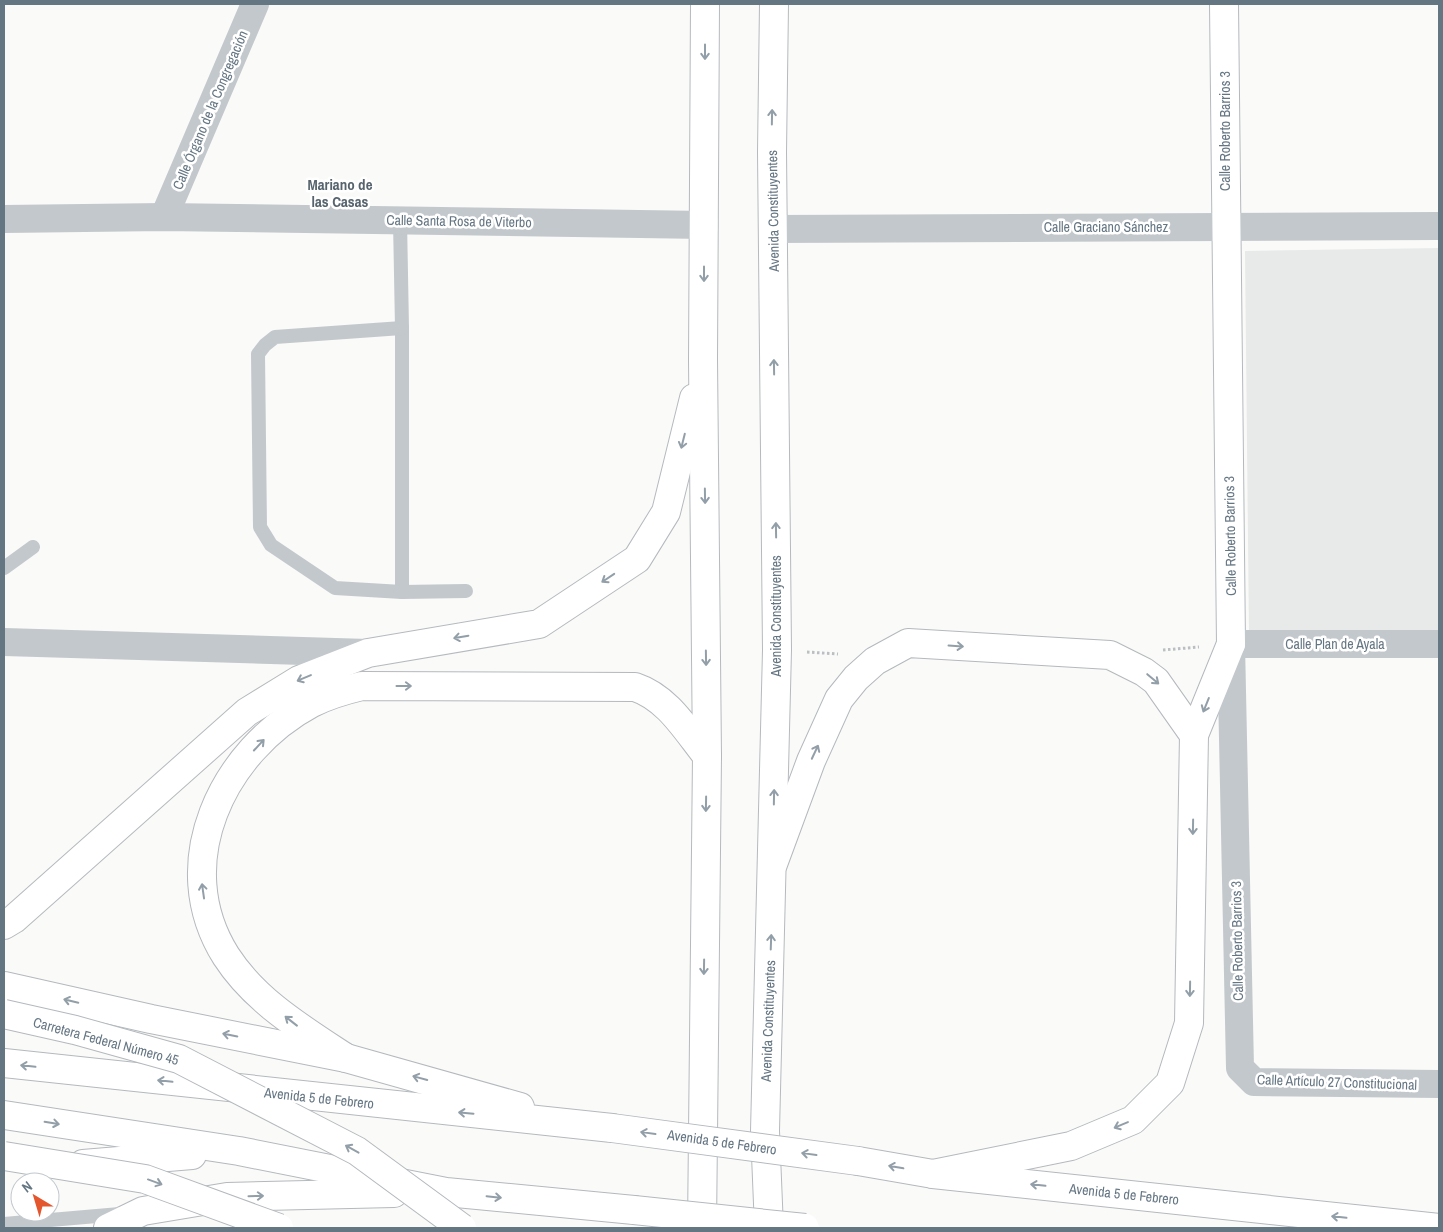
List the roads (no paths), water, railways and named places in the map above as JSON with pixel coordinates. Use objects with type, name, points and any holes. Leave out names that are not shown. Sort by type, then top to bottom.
[{"type":"main road","points":[[702,1228],[707,756],[704,360],[705,4]]},
{"type":"main road","name":"Avenida Constituyentes","points":[[769,1228],[765,1131],[777,650],[773,228],[774,4]]},
{"type":"main road","name":"Calle Roberto Barrios 3","points":[[1224,4],[1231,644]]},
{"type":"main road","points":[[4,925],[14,920],[247,712],[299,680],[368,654],[539,624],[637,559],[666,512],[704,360]]},
{"type":"main road","points":[[773,864],[811,760],[839,699],[856,678],[875,661],[908,642],[1110,655],[1144,672],[1156,681],[1194,735]]},
{"type":"main road","points":[[934,1174],[1071,1146],[1133,1120],[1170,1083],[1190,1023],[1194,735],[1231,644]]},
{"type":"main road","points":[[346,1058],[304,1030],[262,998],[242,978],[226,955],[213,929],[205,902],[201,874],[202,849],[209,821],[234,775],[250,755],[282,724],[312,703],[336,692],[362,686],[635,687],[648,691],[662,700],[707,756]]},
{"type":"main road","points":[[4,986],[151,1019],[346,1058],[484,1095],[567,1122]]},
{"type":"main road","name":"Carretera Federal Número 45","points":[[4,1014],[75,1030],[179,1059],[357,1151],[462,1228]]},
{"type":"main road","name":"Avenida 5 de Febrero","points":[[4,1064],[455,1112],[567,1122],[858,1161],[934,1174],[1439,1228]]},
{"type":"main road","points":[[4,1115],[239,1151],[446,1192],[805,1228]]},
{"type":"main road","points":[[4,1170],[239,1151]]},
{"type":"main road","points":[[4,1156],[145,1179],[279,1228]]},
{"type":"main road","points":[[108,1228],[143,1212],[227,1197],[446,1192]]},
{"type":"main road","points":[[690,1228],[701,1201]]},
{"type":"street","name":"Calle Órgano de la Congregación","points":[[164,217],[256,4]]},
{"type":"street","name":"Calle Santa Rosa de Viterbo","points":[[4,219],[164,217],[705,225]]},
{"type":"street","name":"Calle Graciano Sánchez","points":[[773,228],[1439,226]]},
{"type":"street","points":[[4,642],[368,654]]},
{"type":"street","name":"Calle Plan de Ayala","points":[[1231,644],[1439,644]]},
{"type":"street","name":"Calle Roberto Barrios 3","points":[[1231,644],[1240,1068]]},
{"type":"street","name":"Calle Artículo 27 Constitucional","points":[[1240,1068],[1254,1082],[1439,1084]]},
{"type":"lane","points":[[400,220],[402,592]]},
{"type":"lane","points":[[402,328],[275,337],[258,354],[260,527],[271,544],[335,588],[402,592],[466,591]]},
{"type":"lane","points":[[4,568],[33,547]]},
{"type":"lane","points":[[4,1224],[143,1212]]},
{"type":"district","name":"Mariano de las Casas","points":[[340,194]]}]
